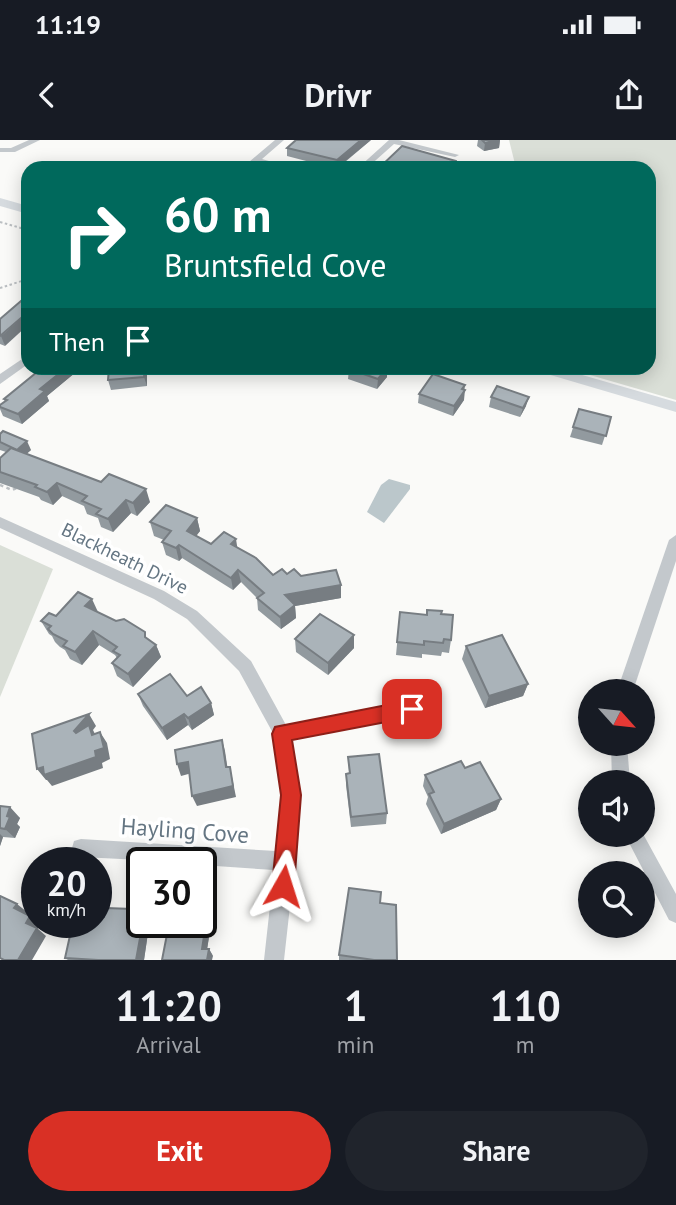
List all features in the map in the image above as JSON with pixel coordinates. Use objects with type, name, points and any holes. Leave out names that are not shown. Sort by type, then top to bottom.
[{"type":"main road","points":[[0,202],[21,208]]},
{"type":"main road","points":[[566,375],[676,407]]},
{"type":"street","points":[[0,150],[12,150],[36,140]]},
{"type":"street","points":[[257,160],[280,140]]},
{"type":"street","points":[[370,161],[394,140],[455,155]]},
{"type":"street","points":[[257,160],[261,161]]},
{"type":"street","points":[[0,380],[21,364]]},
{"type":"street","name":"Blackheath Drive","points":[[0,522],[152,591],[192,615],[245,666],[282,734],[291,795],[274,960]]},
{"type":"street","points":[[629,679],[676,540]]},
{"type":"street","points":[[282,734],[412,709]]},
{"type":"street","points":[[640,847],[676,913]]},
{"type":"street","name":"Hayling Cove","points":[[112,850],[286,861]]},
{"type":"path","points":[[0,222],[21,228]]},
{"type":"path","points":[[0,288],[21,281]]},
{"type":"path","points":[[0,485],[12,491],[17,488]]},
{"type":"shaded area","points":[[509,140],[676,140],[676,400],[590,375],[656,375],[656,161],[514,161]]},
{"type":"shaded area","points":[[389,479],[410,485],[410,489],[384,523],[367,512],[381,485]]},
{"type":"shaded area","points":[[0,545],[53,569],[0,697]]},
{"type":"building","points":[[296,140],[361,140],[337,160],[287,148]]},
{"type":"building","points":[[402,146],[456,161],[386,161]]},
{"type":"building","points":[[21,301],[21,318],[0,336],[0,319]]},
{"type":"building","points":[[33,375],[57,375],[40,389],[45,391],[18,414],[0,407],[7,400],[4,399]]},
{"type":"building","points":[[108,375],[144,375],[144,377],[108,380]]},
{"type":"building","points":[[432,375],[465,385],[462,389],[465,390],[454,406],[419,394]]},
{"type":"building","points":[[497,386],[529,397],[523,408],[491,397]]},
{"type":"building","points":[[579,409],[611,417],[606,436],[573,427]]},
{"type":"building","points":[[3,431],[27,441],[17,450],[0,442],[0,434]]},
{"type":"building","points":[[11,448],[101,482],[109,474],[146,489],[133,503],[126,500],[108,519],[96,514],[101,509],[82,501],[87,496],[57,483],[47,492],[35,487],[37,485],[0,472],[0,458]]},
{"type":"building","points":[[166,505],[197,518],[187,531],[211,544],[224,532],[236,539],[231,544],[256,558],[273,575],[282,569],[287,574],[294,569],[301,576],[336,570],[341,585],[285,595],[295,605],[280,617],[257,598],[264,593],[238,570],[231,578],[179,545],[176,548],[162,542],[171,531],[150,522]]},
{"type":"building","points":[[78,592],[92,599],[85,606],[116,621],[124,619],[145,632],[145,637],[156,645],[128,674],[112,663],[120,655],[113,651],[117,647],[93,631],[75,652],[63,646],[67,641],[53,634],[48,629],[51,626],[41,621],[49,613],[56,616]]},
{"type":"building","points":[[427,610],[453,615],[451,640],[444,639],[443,643],[424,641],[424,645],[397,642],[400,612],[427,615]]},
{"type":"building","points":[[320,614],[354,635],[328,663],[295,639]]},
{"type":"building","points":[[502,635],[528,684],[489,696],[466,646]]},
{"type":"building","points":[[170,674],[187,696],[201,687],[211,703],[188,718],[184,714],[162,728],[138,694]]},
{"type":"building","points":[[89,714],[74,731],[76,733],[89,725],[92,735],[100,732],[104,748],[95,751],[96,757],[44,775],[43,767],[37,769],[32,734]]},
{"type":"building","points":[[222,740],[226,767],[230,767],[233,786],[192,796],[188,762],[177,764],[175,750]]},
{"type":"building","points":[[379,754],[387,813],[351,817],[346,774],[350,773],[348,757]]},
{"type":"building","points":[[461,761],[465,768],[480,762],[501,799],[444,824],[429,794],[434,792],[425,775]]},
{"type":"building","points":[[0,806],[10,807],[7,816],[10,817],[5,829],[0,828]]},
{"type":"building","points":[[349,888],[381,892],[380,903],[396,905],[397,960],[339,955]]},
{"type":"building","points":[[0,896],[17,904],[14,908],[21,912],[21,938],[31,938],[18,960],[0,958]]},
{"type":"building","points":[[112,908],[126,909],[126,938],[140,938],[136,960],[65,958],[69,938],[112,938]]},
{"type":"building","points":[[166,938],[204,938],[202,949],[209,949],[207,960],[162,960]]},
{"type":"route","points":[[283,886],[291,795],[282,734],[412,709]]}]
